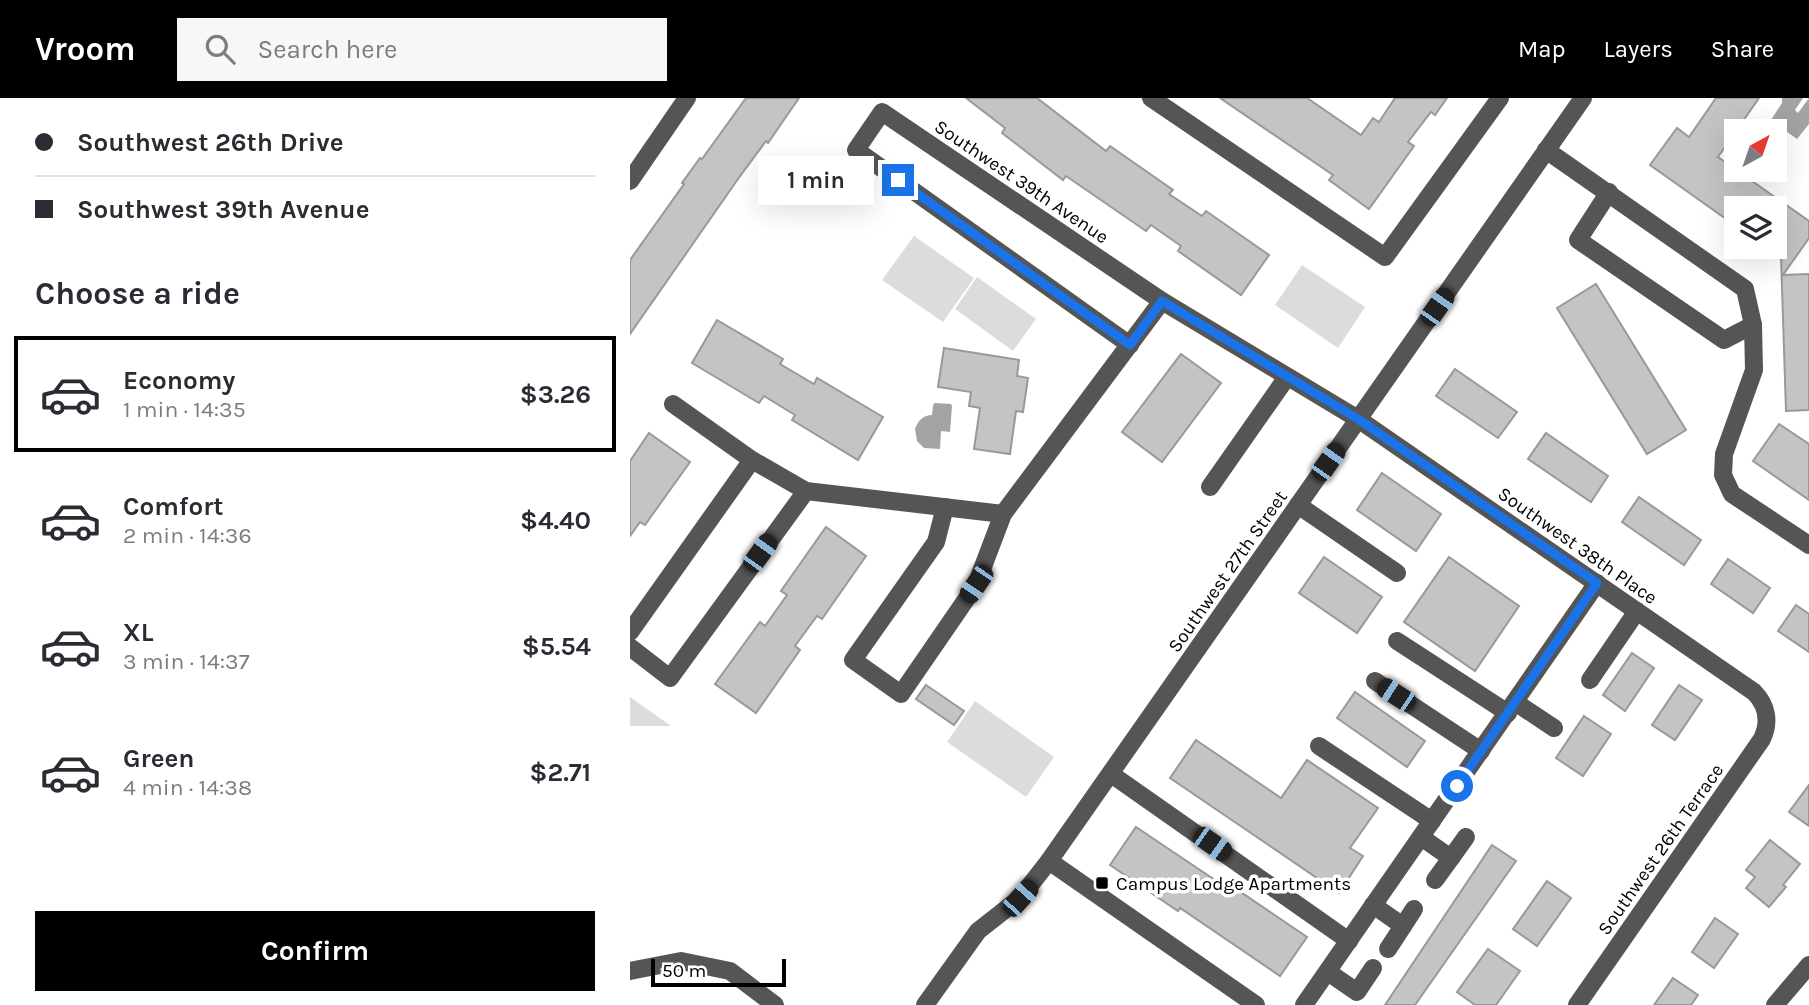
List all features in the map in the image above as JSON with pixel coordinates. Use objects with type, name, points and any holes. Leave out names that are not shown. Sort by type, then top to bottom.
[{"type":"street","points":[[630,181],[687,98]]},
{"type":"street","points":[[1152,98],[1385,257],[1500,98]]},
{"type":"street","name":"Southwest 27th Street","points":[[925,1005],[978,930],[1020,898],[1049,861],[1583,98]]},
{"type":"street","name":"Southwest 39th Avenue","points":[[1130,345],[856,150],[882,112],[1162,301],[1358,419]]},
{"type":"street","points":[[1546,150],[1745,289],[1753,325],[1754,370],[1724,454],[1723,475],[1732,494],[1809,545]]},
{"type":"street","points":[[1609,192],[1578,240],[1724,340],[1753,325]]},
{"type":"street","points":[[945,507],[936,542],[853,660],[901,694],[976,584],[1003,514],[1162,301]]},
{"type":"street","points":[[1210,487],[1287,376]]},
{"type":"street","points":[[673,404],[752,460],[806,491],[1003,514]]},
{"type":"street","name":"Southwest 38th Place","points":[[1358,419],[1754,692],[1766,712]]},
{"type":"street","points":[[630,632],[752,460]]},
{"type":"street","points":[[630,647],[670,678],[806,491]]},
{"type":"street","points":[[1298,505],[1397,573]]},
{"type":"street","points":[[1304,1005],[1597,583]]},
{"type":"street","points":[[1590,680],[1637,611]]},
{"type":"street","points":[[1396,641],[1511,707],[1555,728]]},
{"type":"street","points":[[1375,681],[1481,751]]},
{"type":"street","name":"Southwest 26th Terrace","points":[[1577,1005],[1762,739],[1766,712]]},
{"type":"street","points":[[1319,746],[1432,821]]},
{"type":"street","points":[[1111,774],[1349,941]]},
{"type":"street","points":[[1421,837],[1451,858]]},
{"type":"street","points":[[1435,880],[1466,837]]},
{"type":"street","points":[[1049,861],[1256,1005]]},
{"type":"street","points":[[1373,905],[1403,926]]},
{"type":"street","points":[[1388,949],[1414,909]]},
{"type":"street","points":[[630,971],[681,961],[730,971],[775,1005]]},
{"type":"street","points":[[1775,1005],[1809,965]]},
{"type":"street","points":[[1328,972],[1353,999],[1373,968]]},
{"type":"shaded area","points":[[1782,98],[1803,98],[1795,110],[1798,113],[1809,98],[1809,124],[1797,139],[1787,132],[1787,119],[1772,119],[1782,103]]},
{"type":"shaded area","points":[[914,236],[974,278],[943,322],[882,280]]},
{"type":"shaded area","points":[[1302,265],[1365,307],[1338,348],[1275,305]]},
{"type":"shaded area","points":[[977,277],[1036,319],[1013,351],[955,309]]},
{"type":"shaded area","points":[[935,403],[951,404],[950,432],[941,431],[940,449],[924,448],[917,441],[915,429],[922,419],[932,415]]},
{"type":"shaded area","points":[[630,697],[671,726],[630,726]]},
{"type":"shaded area","points":[[975,701],[1054,757],[1026,797],[947,742]]},
{"type":"building","points":[[746,98],[799,98],[768,143],[766,141],[738,179],[630,334],[630,260],[684,184],[682,183]]},
{"type":"building","points":[[966,98],[1037,98],[1106,151],[1110,146],[1173,190],[1169,194],[1202,216],[1206,211],[1269,255],[1241,295],[1178,251],[1181,246],[1151,225],[1146,231],[1066,176],[1063,180],[1002,133],[1005,128]]},
{"type":"building","points":[[1220,98],[1307,98],[1361,135],[1373,118],[1379,122],[1395,98],[1447,98],[1435,115],[1431,112],[1408,142],[1414,146],[1369,209],[1329,180],[1333,175]]},
{"type":"building","points":[[1716,98],[1759,98],[1744,119],[1724,119],[1724,148],[1718,157],[1724,161],[1724,182],[1754,182],[1773,196],[1724,196],[1724,217],[1650,165],[1677,128],[1689,137]]},
{"type":"building","points":[[1787,206],[1809,221],[1809,238],[1783,275],[1809,274],[1809,410],[1786,411],[1781,259],[1787,259]]},
{"type":"building","points":[[1596,284],[1686,430],[1647,454],[1557,308]]},
{"type":"building","points":[[717,320],[783,359],[780,364],[814,384],[817,378],[883,417],[858,460],[792,420],[795,415],[764,396],[759,403],[692,363]]},
{"type":"building","points":[[944,348],[1019,360],[1017,376],[1028,378],[1023,412],[1016,411],[1010,454],[974,449],[980,408],[969,406],[971,392],[938,387]]},
{"type":"building","points":[[1181,354],[1221,383],[1162,462],[1122,432]]},
{"type":"building","points":[[1455,369],[1517,412],[1498,438],[1436,396]]},
{"type":"building","points":[[1779,424],[1809,444],[1809,500],[1753,461]]},
{"type":"building","points":[[649,433],[690,462],[645,525],[640,522],[630,536],[630,461]]},
{"type":"building","points":[[1546,433],[1608,476],[1591,502],[1528,459]]},
{"type":"building","points":[[1382,473],[1441,514],[1416,551],[1357,510]]},
{"type":"building","points":[[1639,497],[1701,540],[1684,565],[1622,522]]},
{"type":"building","points":[[826,527],[866,556],[822,619],[817,616],[795,646],[800,650],[756,713],[715,684],[760,622],[765,626],[787,595],[781,591]]},
{"type":"building","points":[[1324,557],[1382,597],[1357,633],[1299,593]]},
{"type":"building","points":[[1449,557],[1519,606],[1475,671],[1404,622]]},
{"type":"building","points":[[1728,559],[1770,588],[1753,613],[1711,584]]},
{"type":"building","points":[[1796,605],[1809,614],[1809,652],[1778,631]]},
{"type":"building","points":[[1632,653],[1654,668],[1625,711],[1603,695]]},
{"type":"building","points":[[926,685],[964,711],[954,725],[916,699]]},
{"type":"building","points":[[1679,685],[1702,700],[1675,740],[1652,725]]},
{"type":"building","points":[[1355,692],[1425,741],[1407,767],[1337,718]]},
{"type":"building","points":[[1584,716],[1611,734],[1583,776],[1556,758]]},
{"type":"building","points":[[1196,740],[1281,798],[1307,760],[1378,808],[1350,848],[1363,856],[1339,893],[1170,778]]},
{"type":"building","points":[[1809,785],[1809,826],[1789,812]]},
{"type":"building","points":[[1136,827],[1218,882],[1220,878],[1307,937],[1280,976],[1180,908],[1178,911],[1110,865]]},
{"type":"building","points":[[1770,840],[1800,864],[1769,907],[1746,888],[1755,877],[1746,870]]},
{"type":"building","points":[[1492,845],[1516,861],[1415,1005],[1385,1005]]},
{"type":"building","points":[[1547,881],[1571,898],[1537,946],[1513,929]]},
{"type":"building","points":[[1715,918],[1738,934],[1714,968],[1692,952]]},
{"type":"building","points":[[1488,949],[1520,971],[1496,1005],[1475,1005],[1457,992]]},
{"type":"building","points":[[1673,978],[1698,995],[1691,1005],[1654,1005]]},
{"type":"place","name":"Campus Lodge Apartments","points":[[1102,883]]},
{"type":"route","points":[[898,180],[1130,345],[1162,301],[1358,419],[1597,583],[1457,786]]}]
